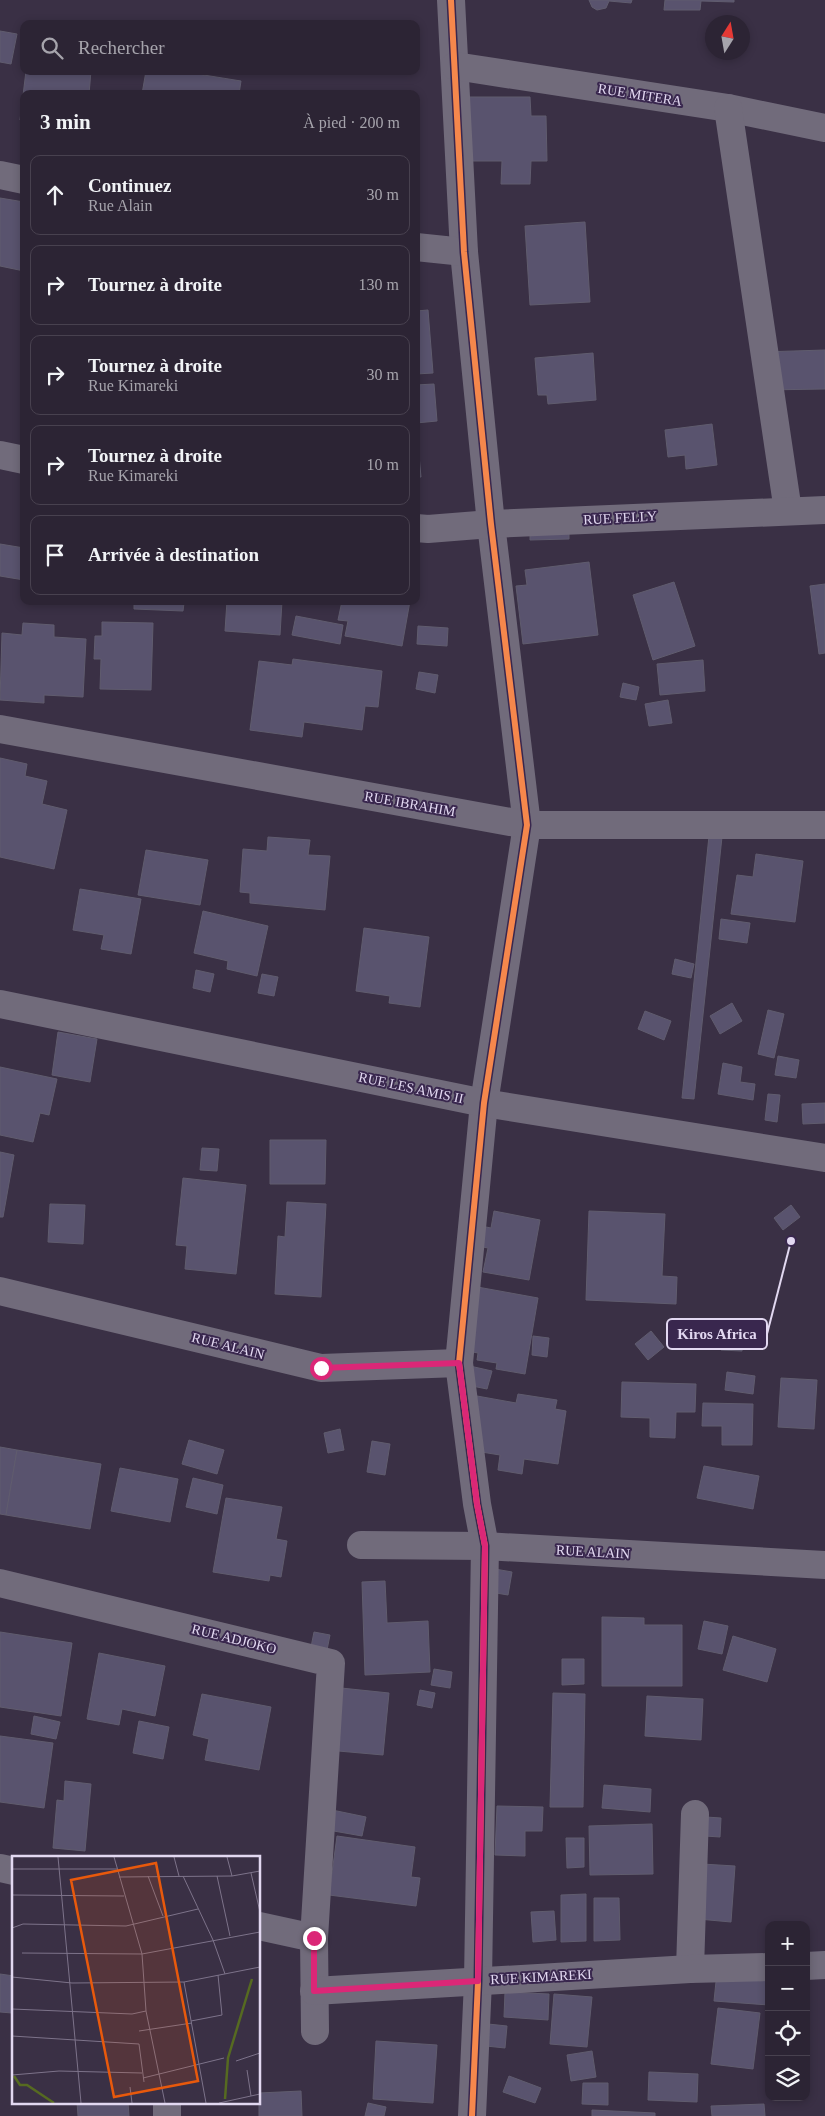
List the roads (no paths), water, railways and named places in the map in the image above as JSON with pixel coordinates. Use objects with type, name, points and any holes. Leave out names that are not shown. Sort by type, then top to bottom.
[{"type":"street","points":[[451,0],[464,252],[491,524],[527,825],[484,1103],[459,1363],[477,1504],[485,1546],[478,1981],[472,2116]]},
{"type":"street","name":"RUE MITERA","points":[[455,66],[728,108],[825,128]]},
{"type":"street","points":[[728,108],[788,511]]},
{"type":"street","points":[[0,175],[20,179]]},
{"type":"street","points":[[420,247],[464,252]]},
{"type":"street","points":[[0,455],[20,459]]},
{"type":"street","name":"RUE FELLY","points":[[420,529],[428,530],[491,524],[825,510]]},
{"type":"street","name":"RUE IBRAHIM","points":[[0,729],[527,825],[825,825]]},
{"type":"street","name":"RUE LES AMIS II","points":[[0,1004],[484,1103],[825,1158]]},
{"type":"street","name":"RUE ALAIN","points":[[0,1291],[321,1368],[459,1363]]},
{"type":"street","name":"RUE ALAIN","points":[[361,1546],[485,1546],[825,1565]]},
{"type":"street","name":"RUE ADJOKO","points":[[0,1583],[331,1663],[314,1938]]},
{"type":"street","points":[[690,1969],[695,1814]]},
{"type":"street","points":[[260,1926],[314,1938],[315,2031]]},
{"type":"street","points":[[810,1966],[825,1965]]},
{"type":"street","name":"RUE KIMAREKI","points":[[314,1991],[690,1969],[765,1967]]},
{"type":"place","name":"Kiros Africa","points":[[791,1241]]}]
